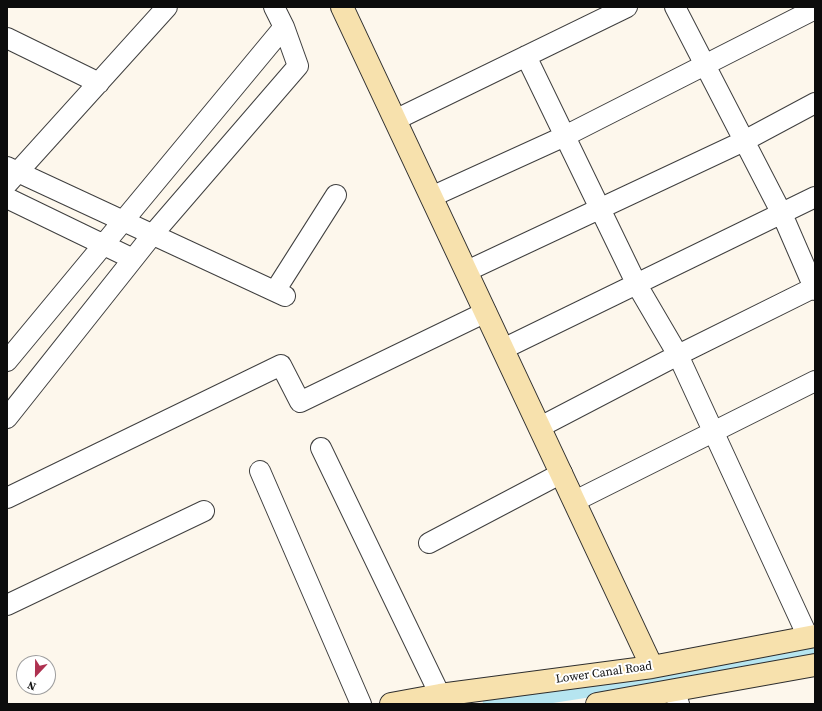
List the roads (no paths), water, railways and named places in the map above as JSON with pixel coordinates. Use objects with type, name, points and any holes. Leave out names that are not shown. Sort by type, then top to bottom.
[{"type":"street","points":[[7,418],[153,234],[298,66],[284,28],[274,7]]},
{"type":"street","points":[[342,7],[652,667]]},
{"type":"street","points":[[395,120],[626,7]]},
{"type":"street","points":[[540,427],[678,355],[815,288],[782,214],[675,7]]},
{"type":"street","points":[[164,8],[99,83],[11,174],[153,234],[280,293],[336,194]]},
{"type":"street","points":[[432,197],[565,136],[815,9]]},
{"type":"street","points":[[7,361],[284,28]]},
{"type":"street","points":[[7,38],[99,83]]},
{"type":"street","points":[[526,56],[637,285],[678,355],[811,637]]},
{"type":"street","points":[[467,271],[744,141],[815,103]]},
{"type":"street","points":[[503,349],[815,197]]},
{"type":"street","points":[[7,198],[133,259]]},
{"type":"street","points":[[7,498],[281,365],[300,402],[486,312]]},
{"type":"street","points":[[575,501],[815,381]]},
{"type":"street","points":[[321,448],[441,700]]},
{"type":"street","points":[[260,471],[361,704]]},
{"type":"street","points":[[429,543],[562,473]]},
{"type":"street","points":[[7,605],[204,511]]},
{"type":"street","name":"Lower Canal Road","points":[[391,704],[441,700],[652,667],[811,637]]},
{"type":"street","points":[[597,704],[676,697],[815,665]]},
{"type":"waterway","points":[[491,704],[671,676],[815,650]]}]
